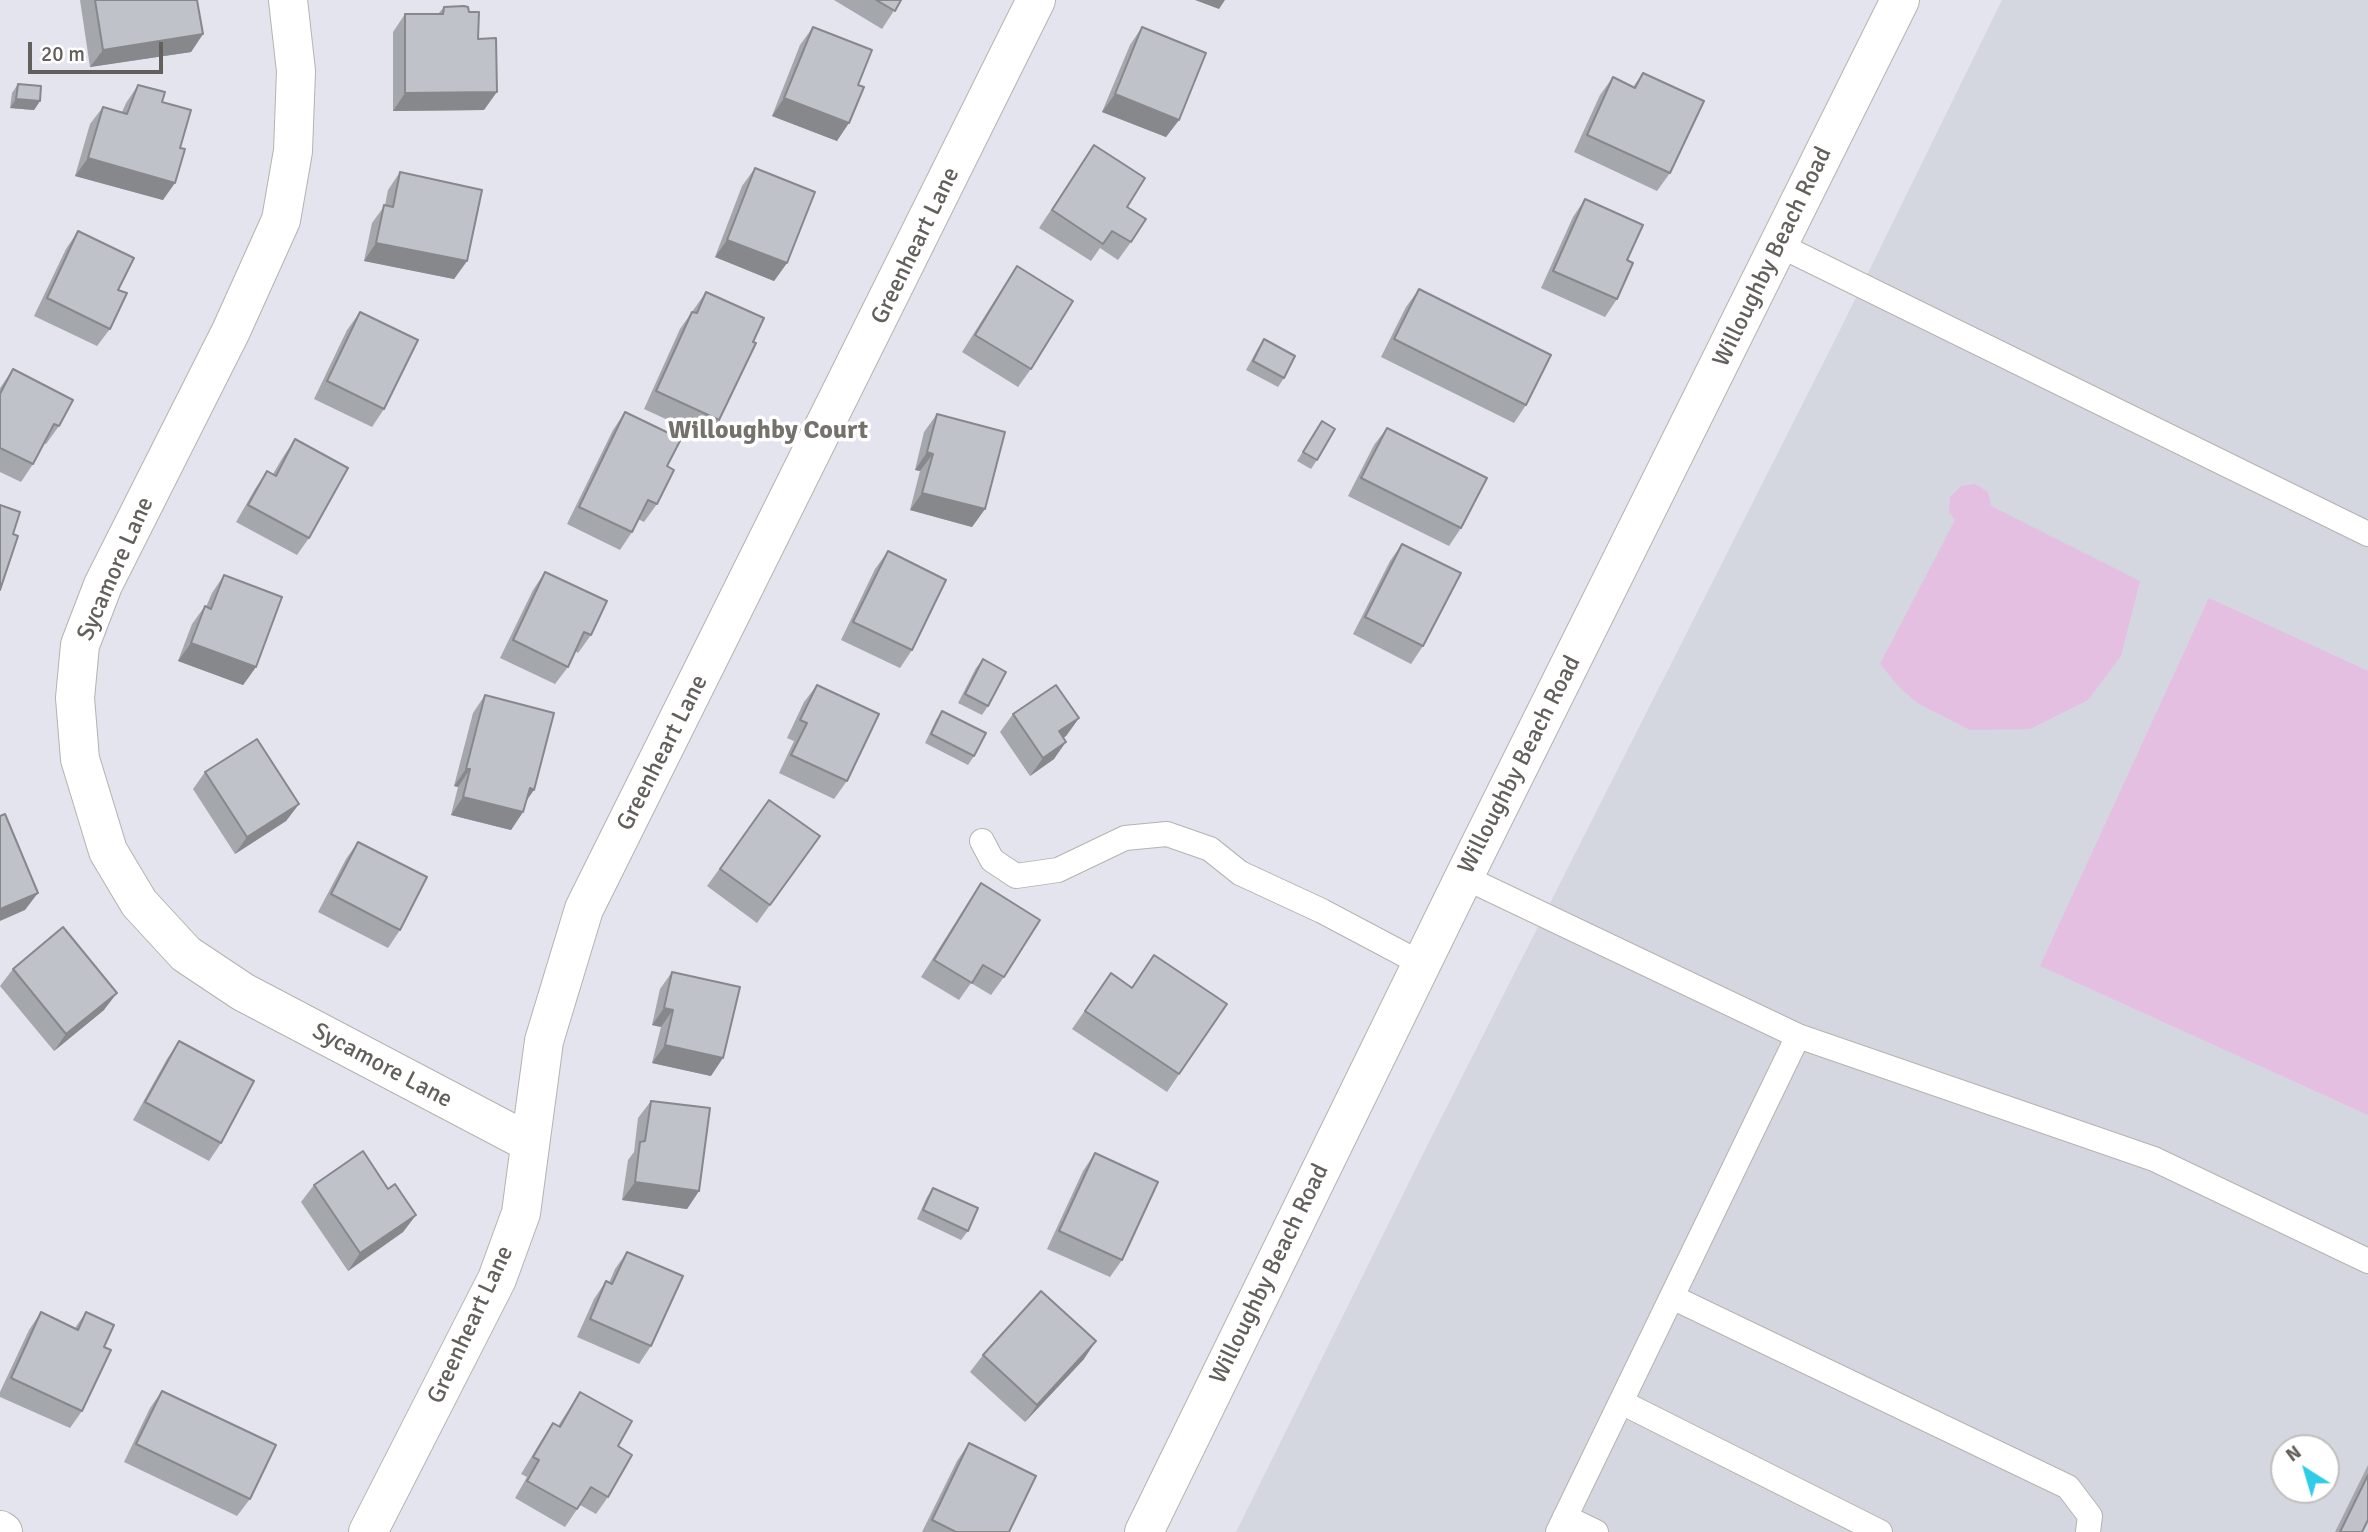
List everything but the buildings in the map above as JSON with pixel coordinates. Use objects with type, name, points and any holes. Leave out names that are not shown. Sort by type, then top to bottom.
[{"type":"street","name":"Sycamore Lane","points":[[288,0],[296,71],[293,151],[281,220],[231,331],[103,585],[80,645],[75,698],[80,759],[108,851],[139,903],[186,954],[243,992],[530,1143]]},
{"type":"street","name":"Greenheart Lane","points":[[368,1532],[497,1279],[521,1213],[544,1041],[584,909],[1036,0]]},
{"type":"street","name":"Willoughby Beach Road","points":[[1144,1532],[1464,877],[1900,0]]},
{"type":"lane","points":[[1779,244],[2368,534]]},
{"type":"lane","points":[[982,841],[992,860],[1016,876],[1058,870],[1125,838],[1167,834],[1210,849],[1240,873],[1322,911],[1422,964]]},
{"type":"lane","points":[[1464,877],[1798,1035],[2154,1160],[2368,1261]]},
{"type":"lane","points":[[1596,1532],[1562,1524],[1798,1035]]},
{"type":"lane","points":[[1672,1297],[2068,1487],[2090,1516],[2088,1532]]},
{"type":"lane","points":[[1621,1402],[1880,1532]]},
{"type":"shaded area","points":[[2002,0],[2368,0],[2368,1532],[1236,1532],[1425,1150],[1837,336]]},
{"type":"shaded area","points":[[1975,484],[1988,492],[1991,506],[2140,581],[2121,656],[2088,700],[2030,729],[1970,730],[1919,704],[1901,689],[1880,664],[1955,520],[1949,512],[1950,497],[1961,486]]},
{"type":"shaded area","points":[[2209,598],[2368,671],[2368,1115],[2040,966]]},
{"type":"district","name":"Willoughby Court","points":[[768,431]]}]
